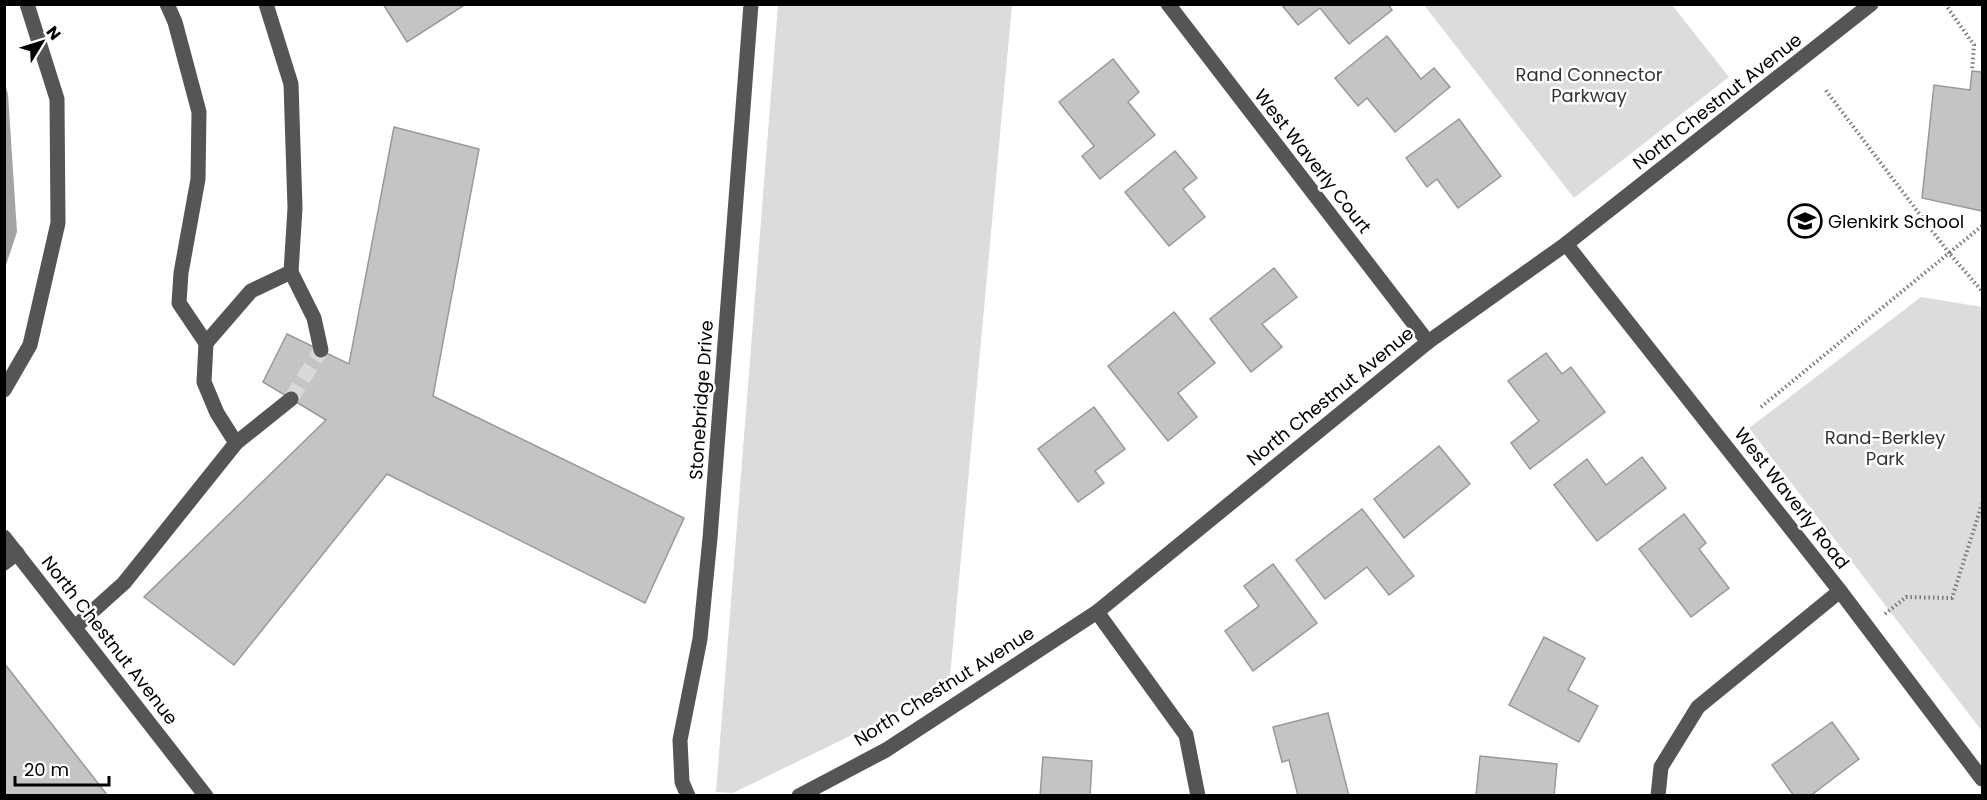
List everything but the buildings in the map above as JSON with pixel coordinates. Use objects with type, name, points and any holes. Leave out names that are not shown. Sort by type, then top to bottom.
[{"type":"street","points":[[4,390],[30,345],[58,223],[57,99],[27,4]]},
{"type":"street","points":[[167,4],[175,22],[199,112],[198,179],[181,273],[179,303],[206,344],[204,382],[217,413],[236,443]]},
{"type":"street","points":[[266,4],[291,84],[295,208],[291,272],[315,318],[321,350]]},
{"type":"street","name":"Stonebridge Drive","points":[[688,795],[682,782],[680,740],[700,639],[710,538],[751,4]]},
{"type":"street","name":"West Waverly Court","points":[[1168,4],[1428,342]]},
{"type":"street","name":"North Chestnut Avenue","points":[[799,795],[886,750],[1097,612],[1428,342],[1566,244],[1871,4]]},
{"type":"street","name":"West Waverly Road","points":[[1566,244],[1840,591],[1983,779]]},
{"type":"street","points":[[206,344],[251,291],[291,272]]},
{"type":"street","points":[[75,627],[124,583],[236,443],[291,399]]},
{"type":"street","name":"North Chestnut Avenue","points":[[4,537],[11,558],[75,627],[206,795]]},
{"type":"street","points":[[1659,795],[1661,767],[1698,707],[1840,591]]},
{"type":"street","points":[[1097,612],[1186,735],[1198,795]]},
{"type":"path","points":[[1945,4],[1974,45],[1972,71]]},
{"type":"path","points":[[1824,88],[1949,253],[1983,291]]},
{"type":"path","points":[[1761,407],[1983,226]]},
{"type":"path","points":[[1868,627],[1906,597],[1952,598],[1983,504]]},
{"type":"green space","points":[[778,5],[1012,5],[950,677],[891,716],[733,793],[716,792]]},
{"type":"green space","name":"Rand Connector Parkway","points":[[1424,5],[1672,5],[1729,77],[1574,198]]},
{"type":"green space","name":"Rand-Berkley Park","points":[[1921,297],[1982,307],[1982,731],[1749,428]]},
{"type":"shaded area","points":[[4,81],[8,94],[17,232],[5,268]]},
{"type":"tunnel","points":[[291,399],[321,350]]},
{"type":"place","name":"Glenkirk School","points":[[1805,221]]}]
